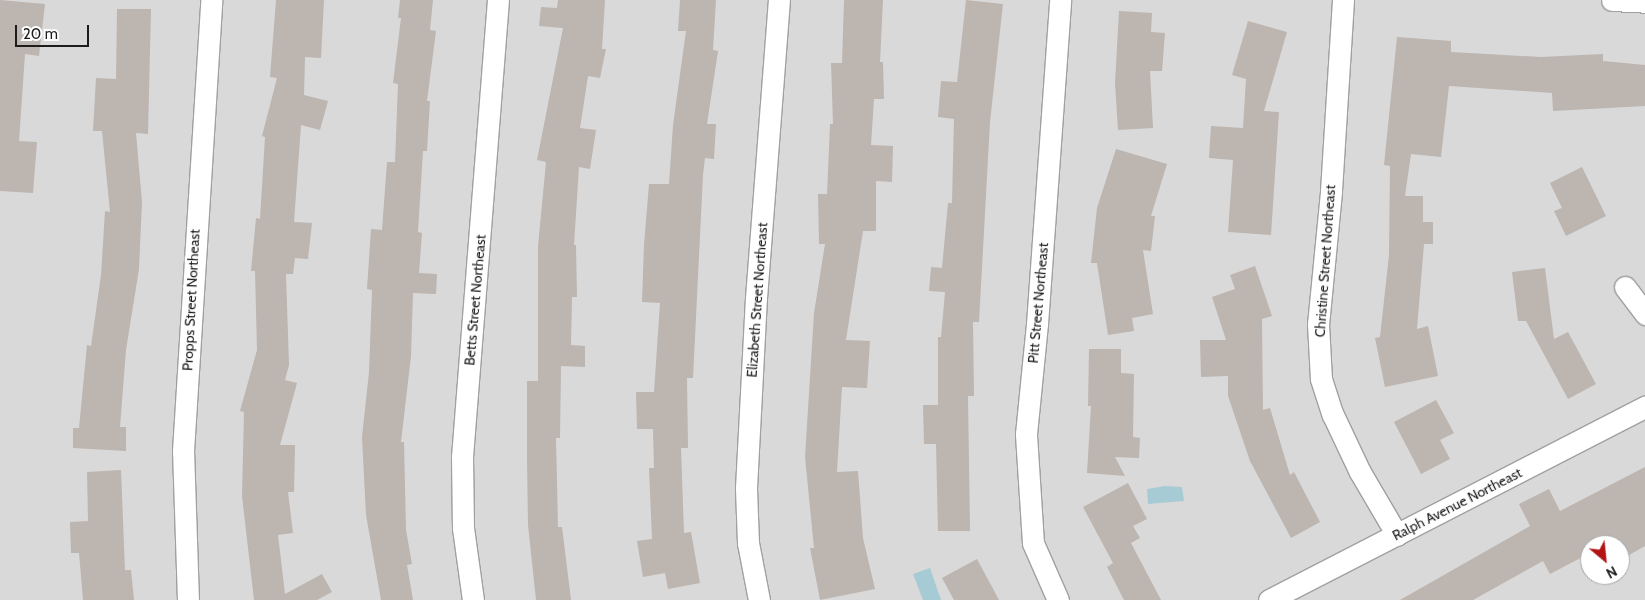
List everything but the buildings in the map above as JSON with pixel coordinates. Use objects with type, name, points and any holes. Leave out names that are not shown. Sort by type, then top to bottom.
[{"type":"street","name":"Propps Street Northeast","points":[[188,600],[183,451],[211,0]]},
{"type":"street","name":"Betts Street Northeast","points":[[473,600],[463,528],[462,457],[498,0]]},
{"type":"street","name":"Elizabeth Street Northeast","points":[[759,600],[748,542],[746,488],[757,288],[779,0]]},
{"type":"street","name":"Pitt Street Northeast","points":[[1058,600],[1033,543],[1026,434],[1037,324],[1060,0]]},
{"type":"street","name":"Christine Street Northeast","points":[[1343,0],[1331,192],[1318,324],[1321,380],[1333,415],[1360,472],[1397,535]]},
{"type":"street","points":[[1612,0],[1645,2]]},
{"type":"street","points":[[1625,287],[1645,314]]},
{"type":"street","name":"Ralph Avenue Northeast","points":[[1269,600],[1645,407]]},
{"type":"shaded area","points":[[0,0],[1645,0],[1645,600],[0,600]]},
{"type":"water","points":[[1165,486],[1182,487],[1184,501],[1148,504],[1147,489]]},
{"type":"water","points":[[930,568],[941,600],[923,600],[913,574]]}]
